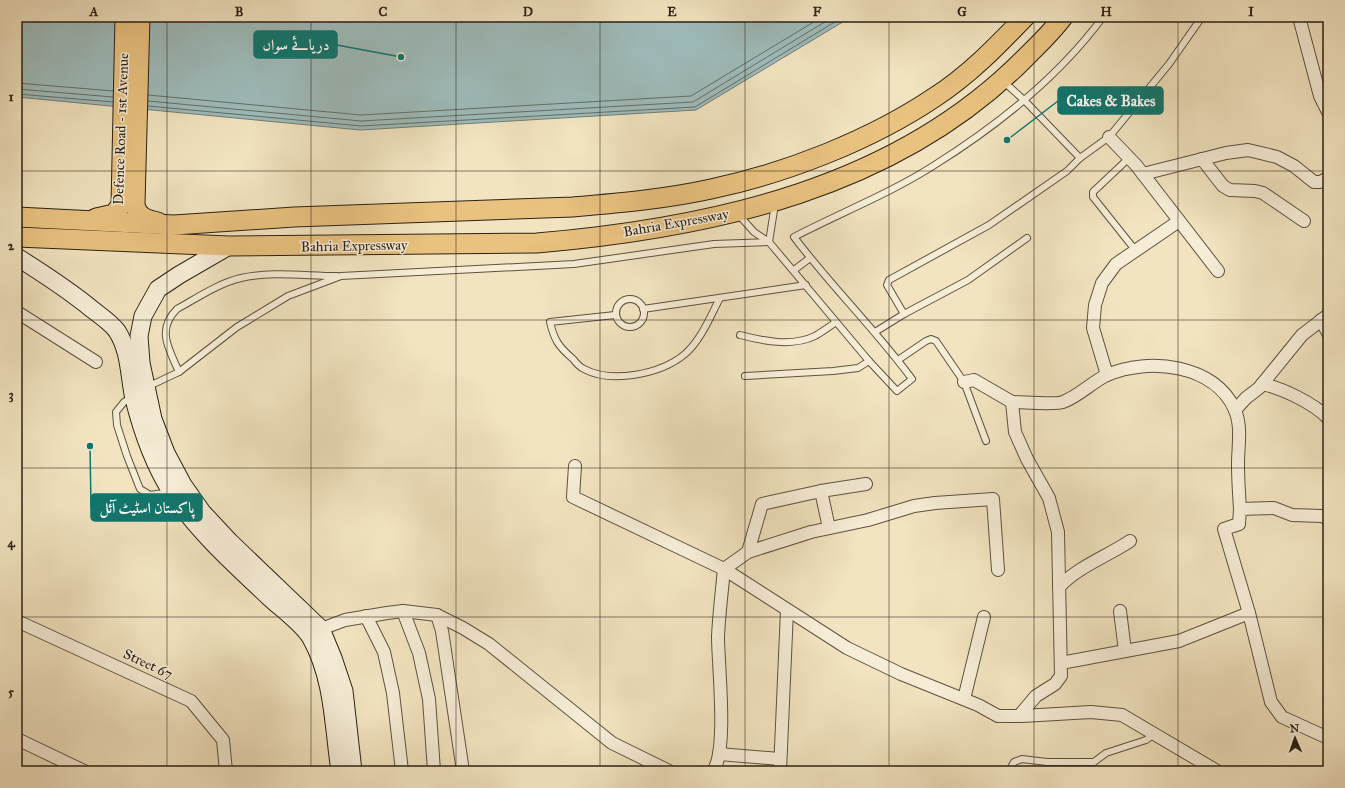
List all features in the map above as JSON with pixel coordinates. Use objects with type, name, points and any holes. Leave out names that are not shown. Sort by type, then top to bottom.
[{"type":"main road","name":"Defence Road - 1st Avenue","points":[[125,17],[128,205]]},
{"type":"main road","name":"Defence Road - 1st Avenue","points":[[128,205],[140,17]]},
{"type":"main road","name":"Bahria Expressway","points":[[174,225],[294,217],[573,207],[619,203],[710,189],[754,179],[798,165],[867,135],[901,118],[936,97],[984,59],[1025,17]]},
{"type":"main road","name":"Bahria Expressway","points":[[17,237],[229,246],[537,243],[575,240],[680,224],[776,202],[834,181],[882,161],[921,139],[976,103],[1003,81],[1054,29],[1063,17]]},
{"type":"main road","name":"Defence Road - 1st Avenue","points":[[67,221],[105,218],[128,205]]},
{"type":"main road","name":"Defence Road - 1st Avenue","points":[[128,205],[148,220],[174,225]]},
{"type":"main road","points":[[17,218],[174,225]]},
{"type":"main road","points":[[229,246],[178,275],[158,289],[143,316],[139,336],[141,363],[141,422],[154,458],[172,492],[192,520],[221,551],[310,636],[321,662],[331,694],[340,771]]},
{"type":"main road","points":[[17,258],[68,289],[116,330],[121,338],[140,392],[166,453],[183,485],[202,512],[230,542],[321,629],[334,658],[344,691],[353,771]]},
{"type":"street","points":[[1299,17],[1320,96],[1328,112]]},
{"type":"street","points":[[1109,137],[1129,158],[1218,271]]},
{"type":"street","points":[[1142,174],[1202,159],[1248,150],[1263,152],[1277,157],[1294,166],[1314,182],[1320,182],[1328,178]]},
{"type":"street","points":[[1202,159],[1223,186],[1230,190],[1263,193],[1304,221]]},
{"type":"street","points":[[1108,375],[1093,328],[1095,305],[1102,283],[1116,264],[1179,221]]},
{"type":"street","points":[[17,312],[96,362]]},
{"type":"street","points":[[1235,410],[1262,384],[1302,335],[1325,318],[1328,333]]},
{"type":"street","points":[[964,382],[974,380],[1012,402],[1062,403],[1108,375],[1141,367],[1181,369],[1201,375],[1214,383],[1235,410],[1240,440],[1238,480],[1240,509],[1239,524],[1224,529],[1249,613],[1271,702],[1282,717],[1328,738]]},
{"type":"street","points":[[1262,384],[1283,390],[1318,410],[1328,418]]},
{"type":"street","points":[[1012,402],[1015,432],[1026,458],[1049,498],[1058,532],[1061,663],[1061,676],[1055,684],[1040,692],[1019,716]]},
{"type":"street","points":[[575,466],[573,498],[724,569],[847,648],[901,674],[964,699],[998,716],[1084,712],[1122,715],[1217,771]]},
{"type":"street","points":[[748,552],[762,504],[821,491],[866,484]]},
{"type":"street","points":[[821,491],[829,528]]},
{"type":"street","points":[[713,771],[719,754],[721,718],[718,636],[724,569],[748,552],[811,532],[868,520],[914,506],[993,499],[998,570]]},
{"type":"street","points":[[1240,509],[1274,508],[1292,515],[1322,516],[1328,519]]},
{"type":"street","points":[[1059,587],[1076,571],[1130,541]]},
{"type":"street","points":[[719,754],[780,765],[787,610]]},
{"type":"street","points":[[321,629],[345,620],[402,611],[437,615],[463,628],[489,644],[612,742],[669,771]]},
{"type":"street","points":[[402,611],[419,653],[427,692],[434,771]]},
{"type":"street","points":[[1120,611],[1125,651]]},
{"type":"street","points":[[1061,663],[1179,641],[1249,613]]},
{"type":"street","points":[[437,615],[442,631],[463,771]]},
{"type":"street","points":[[366,616],[384,652],[393,693],[402,771]]},
{"type":"street","points":[[964,699],[984,617]]},
{"type":"street","name":"Street 67","points":[[17,621],[191,701],[223,740],[226,771]]},
{"type":"street","points":[[17,739],[84,771]]},
{"type":"lane","points":[[736,212],[754,232],[769,242],[794,270],[869,362],[897,391],[912,378],[875,332],[810,258],[794,237],[860,205],[932,167],[1004,118],[1025,101],[1084,44],[1103,17]]},
{"type":"lane","points":[[904,314],[887,285],[889,280],[989,225],[1067,171],[1080,158],[1109,137],[1169,64],[1202,17]]},
{"type":"lane","points":[[1003,81],[1025,101],[1080,158]]},
{"type":"lane","points":[[1129,158],[1093,192],[1093,196],[1136,251]]},
{"type":"lane","points":[[769,242],[776,202]]},
{"type":"lane","points":[[875,332],[904,314],[968,280],[1027,238]]},
{"type":"lane","points":[[179,372],[167,343],[165,334],[170,316],[177,309],[228,282],[242,278],[273,276],[342,276],[574,264],[714,244],[769,242]]},
{"type":"lane","points":[[794,270],[810,258]]},
{"type":"lane","points":[[172,492],[155,496],[143,491],[127,456],[117,425],[116,412],[124,402],[179,372],[237,327],[288,296],[342,276]]},
{"type":"lane","points":[[643,309],[806,285]]},
{"type":"lane","points":[[615,315],[550,322],[552,334],[559,347],[584,369],[601,375],[643,374],[669,366],[685,354],[697,340],[720,298]]},
{"type":"lane","points":[[628,299],[636,300],[642,305],[643,309],[643,320],[638,325],[631,328],[618,322],[615,315],[617,307],[621,302],[628,299]]},
{"type":"lane","points":[[740,335],[768,341],[799,341],[814,336],[836,322]]},
{"type":"lane","points":[[898,360],[926,341],[931,339],[936,341],[964,382],[986,441]]},
{"type":"lane","points":[[745,376],[833,371],[858,368],[869,362]]},
{"type":"lane","points":[[1009,771],[1014,762],[1022,759],[1047,762],[1094,762],[1106,753],[1117,748],[1146,740],[1155,734]]},
{"type":"water","points":[[17,17],[851,17],[696,110],[360,130],[17,97]]},
{"type":"place","name":"دریائے سواں","points":[[401,57]]},
{"type":"place","name":"Cakes & Bakes","points":[[1007,140]]},
{"type":"place","name":"پاکستان اسٹیٹ آئل","points":[[90,446]]}]
